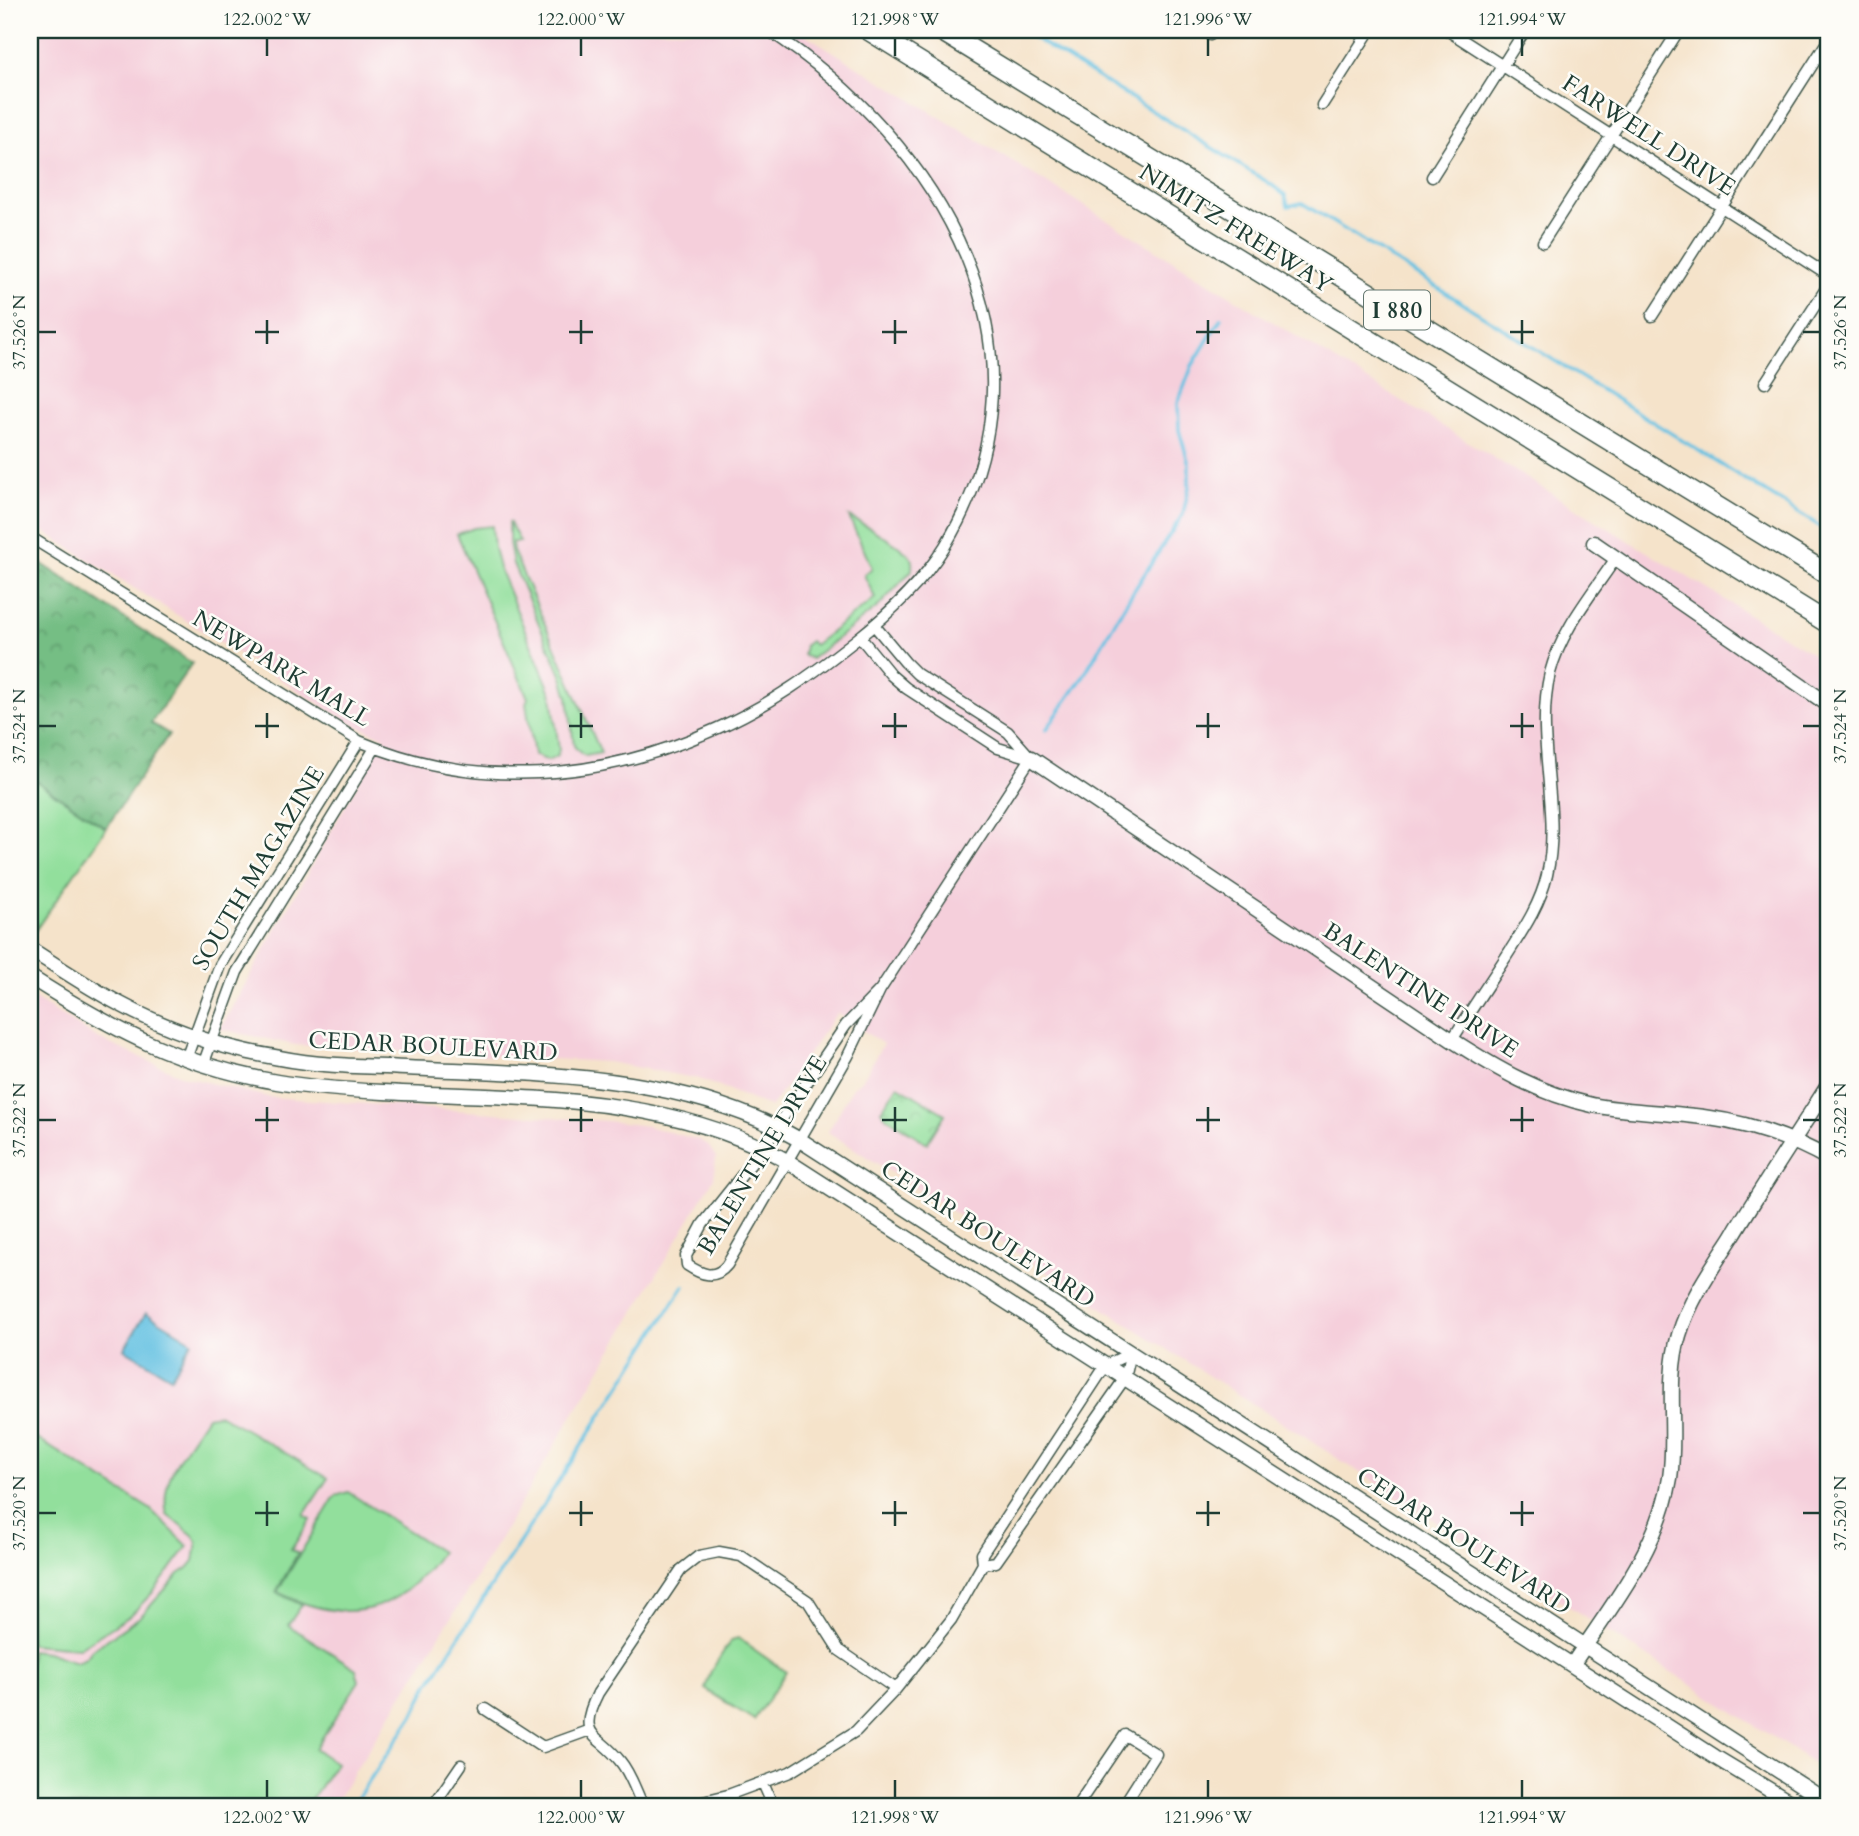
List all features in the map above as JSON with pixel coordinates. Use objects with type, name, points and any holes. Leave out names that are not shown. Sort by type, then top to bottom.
[{"type":"highway","points":[[853,30],[968,93]]},
{"type":"highway","name":"NIMITZ FREEWAY","points":[[868,30],[1829,624]]},
{"type":"highway","name":"NIMITZ FREEWAY","points":[[940,30],[1829,575]]},
{"type":"main road","points":[[1594,543],[1829,705]]},
{"type":"main road","name":"BALENTINE DRIVE","points":[[1031,758],[1452,1040],[1516,1079],[1568,1099],[1595,1105],[1725,1120],[1770,1132],[1829,1159]]},
{"type":"main road","name":"CEDAR BOULEVARD","points":[[30,949],[121,1005],[194,1036],[257,1054],[305,1062],[636,1084],[704,1099],[776,1127],[1829,1803]]},
{"type":"main road","name":"CEDAR BOULEVARD","points":[[30,977],[109,1026],[186,1059],[253,1078],[303,1086],[573,1102],[645,1110],[696,1123],[762,1148],[787,1161],[1106,1365],[1714,1757],[1796,1806]]},
{"type":"main road","points":[[1572,1665],[1642,1557],[1660,1518],[1672,1456],[1671,1377],[1676,1345],[1686,1317],[1706,1278],[1829,1084]]},
{"type":"street","name":"NEWPARK MALL","points":[[30,537],[359,741],[399,757],[456,770],[505,774],[558,772],[623,761],[678,745],[758,709],[807,678],[874,625],[914,588],[933,564],[955,527],[975,483],[983,455],[992,399],[987,327],[981,299],[953,228],[925,180],[862,103],[818,64],[768,30]]},
{"type":"street","points":[[1322,105],[1370,30]]},
{"type":"street","name":"FARWELL DRIVE","points":[[1447,30],[1829,276]]},
{"type":"street","points":[[1432,177],[1525,30]]},
{"type":"street","points":[[1543,242],[1679,30]]},
{"type":"street","points":[[1652,316],[1829,39]]},
{"type":"street","points":[[1766,383],[1829,284]]},
{"type":"street","points":[[1452,1040],[1525,927],[1543,891],[1551,846],[1545,713],[1550,674],[1570,626],[1616,558]]},
{"type":"street","name":"BALENTINE DRIVE","points":[[874,625],[917,674],[1008,732],[1031,758]]},
{"type":"street","name":"BALENTINE DRIVE","points":[[860,637],[891,675],[906,688],[998,748],[1031,758]]},
{"type":"street","name":"SOUTH MAGAZINE","points":[[186,1059],[220,965],[359,741]]},
{"type":"street","name":"SOUTH MAGAZINE","points":[[203,1065],[227,995],[248,951],[375,748]]},
{"type":"street","name":"BALENTINE DRIVE","points":[[880,990],[846,1025],[762,1148],[703,1224],[686,1256],[687,1265],[709,1275],[720,1273],[727,1265],[848,1056],[880,990],[1031,758]]},
{"type":"street","points":[[682,1806],[728,1795],[790,1772],[856,1731],[896,1689],[951,1620],[983,1564],[982,1554],[1106,1365],[1131,1353]]},
{"type":"street","points":[[983,1564],[996,1562],[1125,1378],[1131,1353]]},
{"type":"street","points":[[643,1806],[620,1760],[597,1741],[590,1730],[589,1710],[681,1570],[699,1556],[719,1552],[741,1556],[808,1601],[839,1650],[896,1689]]},
{"type":"street","points":[[485,1709],[543,1746],[590,1730]]},
{"type":"street","points":[[1077,1806],[1125,1735],[1157,1754],[1123,1806]]},
{"type":"street","points":[[433,1806],[461,1765]]},
{"type":"street","points":[[762,1783],[772,1806]]},
{"type":"shaded area","points":[[30,30],[798,30],[1829,664],[1829,1773],[828,1132],[853,1087],[862,1081],[883,1044],[837,1013],[771,1107],[699,1079],[608,1062],[295,1045],[220,1029],[384,737],[348,722],[30,523]]},
{"type":"shaded area","points":[[30,996],[101,1040],[185,1077],[268,1097],[647,1126],[699,1140],[708,1145],[716,1157],[714,1178],[476,1578],[333,1806],[30,1806]]},
{"type":"green space","points":[[849,517],[907,553],[912,559],[912,570],[879,606],[811,659],[803,655],[805,645],[810,641],[814,645],[875,598],[864,575],[872,568]]},
{"type":"green space","points":[[509,521],[520,542],[512,542],[513,551],[601,753],[586,756],[574,746],[568,697],[562,677],[513,564]]},
{"type":"green space","points":[[492,526],[499,568],[552,695],[559,750],[557,756],[548,761],[534,755],[526,703],[528,698],[457,534]]},
{"type":"green space","points":[[30,556],[192,663],[151,723],[169,734],[106,828],[30,777]]},
{"type":"green space","points":[[30,777],[106,828],[35,931],[30,928]]},
{"type":"green space","points":[[898,1086],[945,1114],[927,1143],[881,1111]]},
{"type":"green space","points":[[219,1414],[328,1478],[304,1515],[311,1519],[291,1550],[298,1553],[276,1592],[302,1605],[288,1625],[356,1669],[359,1681],[315,1749],[336,1763],[307,1806],[30,1806],[30,1650],[47,1652],[76,1662],[86,1658],[92,1650],[141,1616],[194,1561],[197,1543],[194,1536],[167,1514],[167,1488],[177,1462],[207,1416]]},
{"type":"green space","points":[[30,1437],[150,1509],[188,1546],[154,1591],[130,1616],[79,1648],[30,1644]]},
{"type":"green space","points":[[348,1492],[441,1552],[407,1590],[388,1602],[368,1609],[326,1609],[302,1603],[277,1592],[335,1496]]},
{"type":"green space","points":[[738,1638],[786,1672],[754,1720],[705,1689],[711,1671],[731,1640]]},
{"type":"water","points":[[146,1313],[192,1341],[171,1377],[124,1349]]},
{"type":"waterway","points":[[1021,30],[1269,183],[1285,195],[1288,206],[1302,203],[1829,532]]},
{"type":"waterway","points":[[1046,730],[1081,680],[1183,514],[1189,487],[1189,464],[1179,430],[1178,403],[1192,366],[1221,318]]},
{"type":"waterway","points":[[352,1806],[413,1716],[428,1685],[684,1286]]}]
